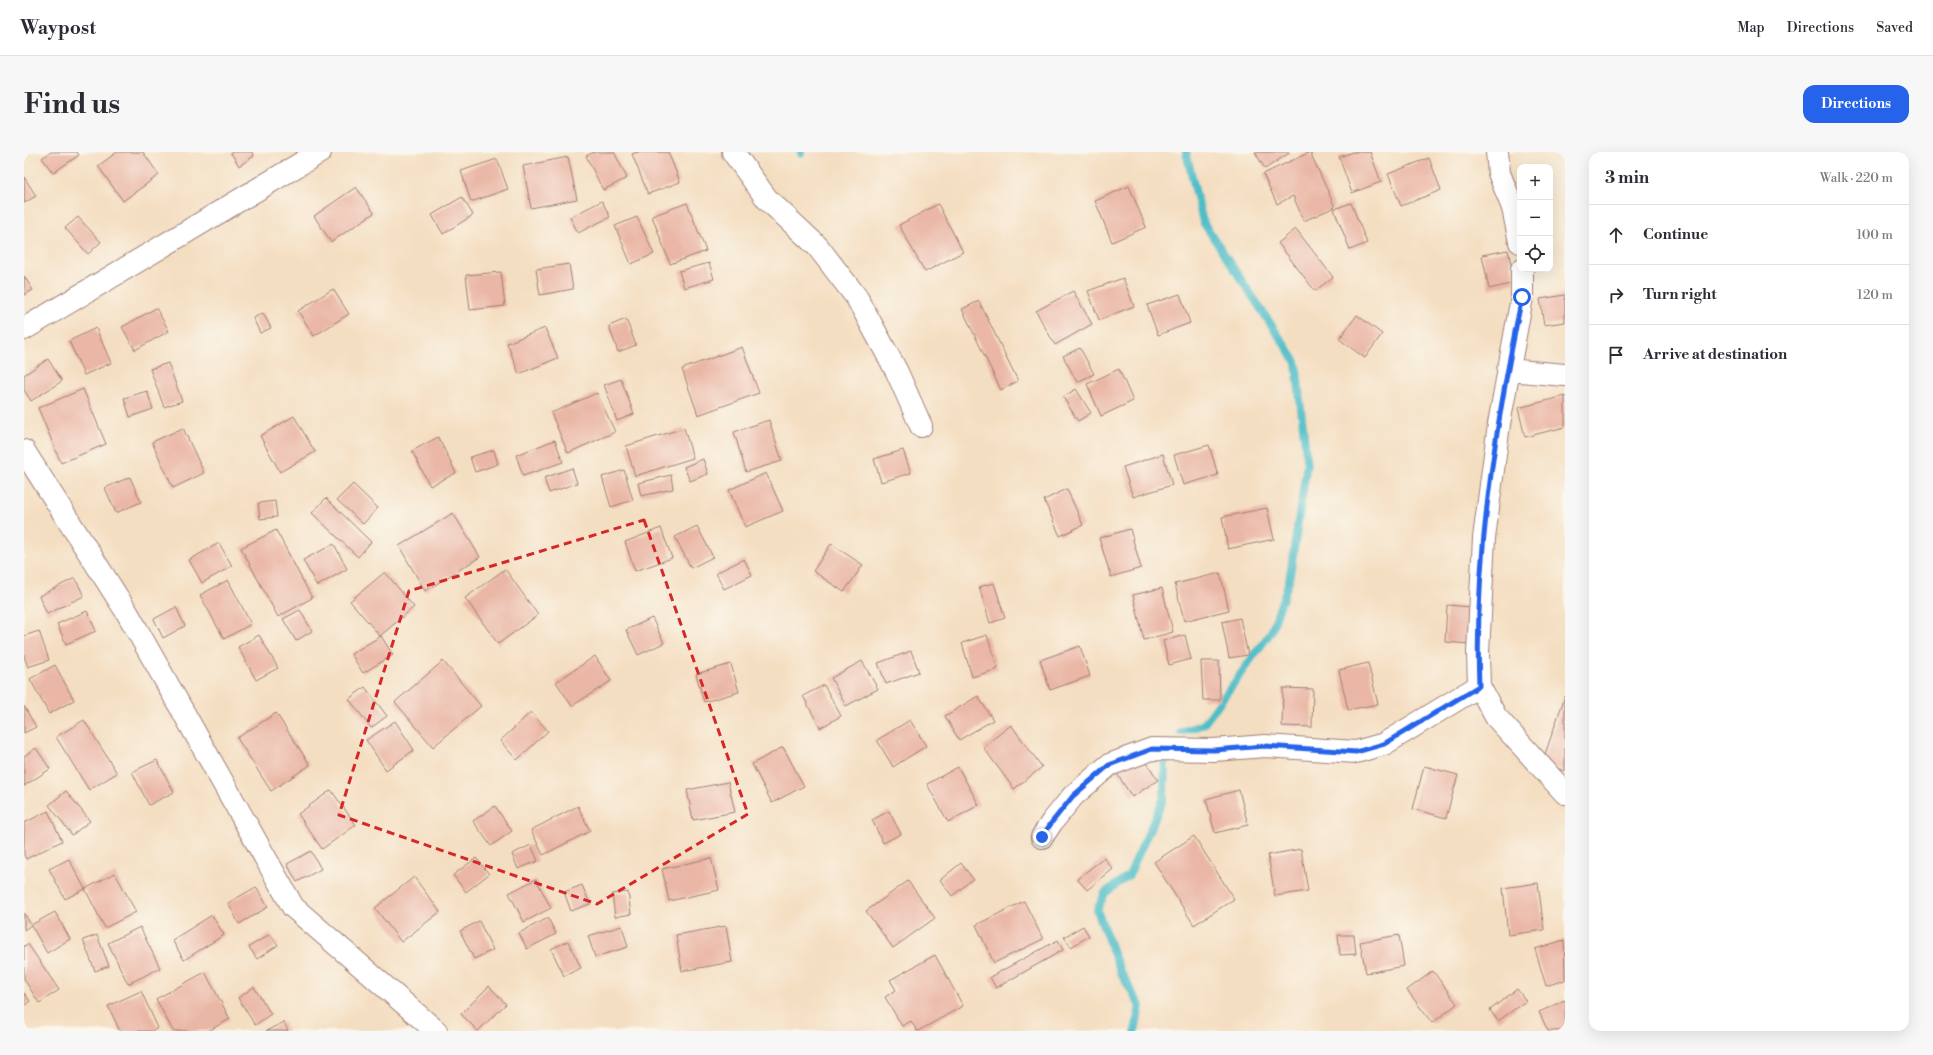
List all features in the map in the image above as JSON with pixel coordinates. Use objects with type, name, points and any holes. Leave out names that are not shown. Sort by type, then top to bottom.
[{"type":"street","points":[[24,329],[320,152]]},
{"type":"street","points":[[732,152],[767,199],[818,248],[857,298],[897,372],[922,426]]},
{"type":"street","points":[[1497,152],[1499,173],[1514,208],[1519,236]]},
{"type":"street","points":[[1522,272],[1522,297],[1508,370],[1484,538],[1478,653],[1479,686],[1496,717],[1565,793]]},
{"type":"street","points":[[1508,370],[1565,374]]},
{"type":"street","points":[[24,451],[128,614],[293,907],[436,1031]]},
{"type":"street","points":[[1042,837],[1073,796],[1109,765],[1152,749],[1214,750],[1265,746],[1356,752],[1384,744],[1479,686]]},
{"type":"highlighted area","points":[[644,520],[748,814],[597,904],[339,815],[409,591]]},
{"type":"building","points":[[51,152],[77,152],[79,155],[53,173],[42,158]]},
{"type":"building","points":[[117,152],[143,152],[159,175],[123,201],[98,166]]},
{"type":"building","points":[[252,152],[254,156],[239,166],[231,153]]},
{"type":"building","points":[[594,152],[614,152],[627,178],[603,190],[586,156]]},
{"type":"building","points":[[638,152],[668,152],[680,182],[648,194],[632,154]]},
{"type":"building","points":[[1255,152],[1289,152],[1289,153],[1265,169]]},
{"type":"building","points":[[1310,152],[1335,207],[1304,221],[1293,196],[1277,204],[1263,174]]},
{"type":"building","points":[[1353,152],[1370,152],[1381,182],[1352,193],[1339,157]]},
{"type":"building","points":[[568,157],[577,199],[531,208],[523,166]]},
{"type":"building","points":[[1429,158],[1441,190],[1401,206],[1388,174]]},
{"type":"building","points":[[497,159],[508,189],[471,202],[461,171]]},
{"type":"building","points":[[24,177],[36,196],[24,203]]},
{"type":"building","points":[[1129,186],[1146,227],[1112,242],[1095,201]]},
{"type":"building","points":[[356,187],[374,213],[331,242],[314,216]]},
{"type":"building","points":[[462,197],[473,215],[443,234],[432,215]]},
{"type":"building","points":[[602,201],[610,217],[578,233],[570,217]]},
{"type":"building","points":[[687,203],[706,251],[670,264],[652,216]]},
{"type":"building","points":[[1351,203],[1367,243],[1350,250],[1334,209]]},
{"type":"building","points":[[938,204],[963,252],[925,272],[899,225]]},
{"type":"building","points":[[78,217],[101,242],[88,254],[65,228]]},
{"type":"building","points":[[637,217],[654,254],[631,264],[615,226]]},
{"type":"building","points":[[1296,229],[1333,277],[1315,291],[1278,243]]},
{"type":"building","points":[[1508,250],[1515,283],[1489,289],[1482,255]]},
{"type":"building","points":[[709,263],[714,279],[684,288],[679,271]]},
{"type":"building","points":[[569,264],[573,289],[540,295],[536,269]]},
{"type":"building","points":[[501,272],[505,306],[470,310],[466,275]]},
{"type":"building","points":[[24,276],[33,290],[24,295]]},
{"type":"building","points":[[1123,278],[1134,306],[1099,320],[1088,291]]},
{"type":"building","points":[[333,289],[349,314],[314,336],[298,311]]},
{"type":"building","points":[[1073,291],[1092,324],[1055,345],[1036,311]]},
{"type":"building","points":[[1180,294],[1190,323],[1158,335],[1147,305]]},
{"type":"building","points":[[1565,295],[1565,322],[1544,325],[1540,299]]},
{"type":"building","points":[[979,301],[1018,381],[1001,390],[962,309]]},
{"type":"building","points":[[156,308],[169,331],[135,350],[122,327]]},
{"type":"building","points":[[263,313],[271,328],[260,333],[253,318]]},
{"type":"building","points":[[1357,315],[1382,334],[1365,358],[1339,339]]},
{"type":"building","points":[[626,319],[636,345],[618,352],[609,326]]},
{"type":"building","points":[[96,328],[111,363],[84,375],[69,341]]},
{"type":"building","points":[[545,328],[558,358],[519,374],[507,343]]},
{"type":"building","points":[[742,347],[759,393],[698,415],[682,369]]},
{"type":"building","points":[[1080,348],[1094,374],[1077,382],[1063,356]]},
{"type":"building","points":[[48,359],[62,381],[31,401],[24,390],[24,375]]},
{"type":"building","points":[[168,363],[182,401],[164,407],[150,369]]},
{"type":"building","points":[[1119,369],[1133,401],[1101,416],[1087,384]]},
{"type":"building","points":[[621,379],[634,414],[617,421],[604,385]]},
{"type":"building","points":[[83,389],[106,444],[61,463],[38,408]]},
{"type":"building","points":[[1076,389],[1091,413],[1078,421],[1063,397]]},
{"type":"building","points":[[147,391],[153,409],[130,417],[124,398]]},
{"type":"building","points":[[597,393],[615,432],[568,453],[551,413]]},
{"type":"building","points":[[1565,396],[1565,427],[1525,437],[1518,408]]},
{"type":"building","points":[[294,416],[315,452],[280,472],[260,436]]},
{"type":"building","points":[[769,420],[782,461],[746,472],[734,432]]},
{"type":"building","points":[[183,428],[204,473],[173,488],[152,442]]},
{"type":"building","points":[[684,428],[693,458],[635,476],[626,446]]},
{"type":"building","points":[[438,437],[456,473],[430,486],[412,451]]},
{"type":"building","points":[[555,440],[563,462],[523,476],[516,455]]},
{"type":"building","points":[[1209,445],[1218,475],[1183,485],[1174,455]]},
{"type":"building","points":[[494,450],[498,464],[475,472],[470,457]]},
{"type":"building","points":[[903,450],[911,473],[881,482],[874,459]]},
{"type":"building","points":[[1163,454],[1172,485],[1133,497],[1123,467]]},
{"type":"building","points":[[703,459],[708,474],[690,481],[684,467]]},
{"type":"building","points":[[572,468],[577,483],[549,493],[544,478]]},
{"type":"building","points":[[624,470],[633,500],[611,507],[602,477]]},
{"type":"building","points":[[766,473],[783,511],[745,527],[729,490]]},
{"type":"building","points":[[671,475],[673,489],[641,496],[638,483]]},
{"type":"building","points":[[130,477],[141,502],[116,513],[105,488]]},
{"type":"building","points":[[353,484],[378,508],[363,524],[337,500]]},
{"type":"building","points":[[1067,489],[1083,525],[1060,536],[1044,500]]},
{"type":"building","points":[[326,498],[371,542],[358,557],[312,513]]},
{"type":"building","points":[[275,501],[277,517],[260,519],[258,503]]},
{"type":"building","points":[[1267,508],[1274,539],[1228,549],[1222,517]]},
{"type":"building","points":[[453,513],[480,557],[425,591],[399,546]]},
{"type":"building","points":[[697,526],[713,557],[691,568],[675,537]]},
{"type":"building","points":[[661,528],[672,558],[635,571],[625,542]]},
{"type":"building","points":[[1130,529],[1141,568],[1111,577],[1099,538]]},
{"type":"building","points":[[276,530],[312,598],[278,617],[241,548]]},
{"type":"building","points":[[219,543],[232,566],[202,583],[189,560]]},
{"type":"building","points":[[334,544],[347,569],[317,586],[303,560]]},
{"type":"building","points":[[831,544],[863,565],[844,592],[813,571]]},
{"type":"building","points":[[744,559],[752,575],[724,589],[716,573]]},
{"type":"building","points":[[505,569],[538,615],[498,644],[465,598]]},
{"type":"building","points":[[385,572],[414,607],[380,636],[350,601]]},
{"type":"building","points":[[1220,573],[1229,610],[1184,621],[1175,584]]},
{"type":"building","points":[[75,578],[84,596],[47,614],[39,596]]},
{"type":"building","points":[[228,580],[251,624],[224,639],[200,595]]},
{"type":"building","points":[[994,583],[1005,618],[990,623],[979,587]]},
{"type":"building","points":[[1162,588],[1173,632],[1144,640],[1133,595]]},
{"type":"building","points":[[1447,605],[1471,607],[1469,644],[1445,642]]},
{"type":"building","points":[[176,607],[185,626],[163,638],[154,619]]},
{"type":"building","points":[[300,610],[312,631],[296,641],[283,619]]},
{"type":"building","points":[[87,611],[96,631],[66,644],[57,624]]},
{"type":"building","points":[[652,618],[664,643],[638,655],[626,630]]},
{"type":"building","points":[[1240,618],[1248,655],[1229,658],[1222,622]]},
{"type":"building","points":[[39,631],[49,660],[28,667],[24,656],[24,636]]},
{"type":"building","points":[[259,635],[278,668],[256,680],[238,647]]},
{"type":"building","points":[[987,635],[998,669],[972,677],[962,643]]},
{"type":"building","points":[[1185,635],[1191,659],[1169,665],[1163,641]]},
{"type":"building","points":[[381,636],[393,655],[363,673],[351,654]]},
{"type":"building","points":[[1080,646],[1090,676],[1050,690],[1040,660]]},
{"type":"building","points":[[911,651],[919,672],[886,684],[878,663]]},
{"type":"building","points":[[595,656],[611,681],[572,706],[556,682]]},
{"type":"building","points":[[443,661],[481,706],[433,747],[395,702]]},
{"type":"building","points":[[862,661],[878,689],[846,706],[831,678]]},
{"type":"building","points":[[1201,661],[1219,661],[1220,700],[1203,700]]},
{"type":"building","points":[[1368,663],[1378,704],[1348,710],[1339,670]]},
{"type":"building","points":[[731,664],[739,692],[704,702],[696,674]]},
{"type":"building","points":[[55,665],[74,700],[49,714],[30,679]]},
{"type":"building","points":[[824,685],[841,716],[820,728],[803,696]]},
{"type":"building","points":[[365,687],[387,716],[371,728],[349,699]]},
{"type":"building","points":[[1283,688],[1313,689],[1312,727],[1282,726]]},
{"type":"building","points":[[978,696],[993,720],[959,740],[945,716]]},
{"type":"building","points":[[1565,696],[1565,771],[1542,763]]},
{"type":"building","points":[[24,706],[36,727],[24,733]]},
{"type":"building","points":[[531,712],[548,731],[517,760],[500,741]]},
{"type":"building","points":[[276,713],[310,765],[271,791],[237,738]]},
{"type":"building","points":[[84,720],[117,773],[89,790],[56,737]]},
{"type":"building","points":[[910,720],[926,746],[893,767],[877,740]]},
{"type":"building","points":[[395,721],[414,750],[386,770],[366,740]]},
{"type":"building","points":[[1011,725],[1042,767],[1014,789],[983,747]]},
{"type":"building","points":[[783,747],[804,786],[772,803],[752,764]]},
{"type":"building","points":[[36,748],[50,769],[24,786],[24,756]]},
{"type":"building","points":[[1140,752],[1158,780],[1132,797],[1114,769]]},
{"type":"building","points":[[157,760],[174,792],[149,805],[132,772]]},
{"type":"building","points":[[1424,766],[1458,775],[1446,818],[1413,809]]},
{"type":"building","points":[[958,767],[979,805],[948,822],[927,784]]},
{"type":"building","points":[[728,782],[735,812],[693,820],[687,790]]},
{"type":"building","points":[[331,790],[356,825],[322,849],[298,814]]},
{"type":"building","points":[[1239,790],[1248,825],[1215,833],[1206,799]]},
{"type":"building","points":[[66,791],[90,821],[72,835],[49,805]]},
{"type":"building","points":[[495,806],[512,831],[491,846],[473,821]]},
{"type":"building","points":[[578,806],[590,831],[543,855],[531,830]]},
{"type":"building","points":[[48,811],[62,841],[26,859],[24,855],[24,823]]},
{"type":"building","points":[[889,811],[901,834],[883,843],[872,820]]},
{"type":"building","points":[[1194,836],[1234,899],[1194,925],[1154,862]]},
{"type":"building","points":[[531,845],[538,861],[518,869],[512,854]]},
{"type":"building","points":[[1301,849],[1308,891],[1275,896],[1268,855]]},
{"type":"building","points":[[311,851],[321,869],[297,882],[287,864]]},
{"type":"building","points":[[476,858],[489,874],[466,892],[453,875]]},
{"type":"building","points":[[711,858],[719,890],[669,901],[662,869]]},
{"type":"building","points":[[1104,858],[1113,869],[1087,890],[1077,879]]},
{"type":"building","points":[[69,859],[85,889],[65,899],[49,869]]},
{"type":"building","points":[[961,863],[973,879],[952,896],[940,880]]},
{"type":"building","points":[[115,873],[136,912],[105,928],[85,889]]},
{"type":"building","points":[[414,877],[440,912],[401,942],[375,908]]},
{"type":"building","points":[[536,879],[551,908],[524,922],[509,893]]},
{"type":"building","points":[[908,881],[935,918],[893,948],[866,911]]},
{"type":"building","points":[[1538,883],[1544,930],[1508,935],[1503,888]]},
{"type":"building","points":[[582,885],[590,904],[571,911],[564,892]]},
{"type":"building","points":[[256,887],[268,907],[239,924],[228,903]]},
{"type":"building","points":[[628,892],[631,914],[615,917],[612,894]]},
{"type":"building","points":[[1024,901],[1043,939],[994,963],[976,925]]},
{"type":"building","points":[[55,912],[70,939],[47,953],[31,925]]},
{"type":"building","points":[[24,913],[31,925],[24,930]]},
{"type":"building","points":[[212,915],[224,935],[184,960],[172,940]]},
{"type":"building","points":[[548,918],[556,934],[527,949],[519,933]]},
{"type":"building","points":[[479,921],[493,950],[474,959],[460,931]]},
{"type":"building","points":[[622,926],[628,947],[595,957],[588,936]]},
{"type":"building","points":[[726,926],[732,962],[682,971],[676,935]]},
{"type":"building","points":[[1083,926],[1089,936],[1071,947],[1064,937]]},
{"type":"building","points":[[140,927],[160,968],[128,984],[108,943]]},
{"type":"building","points":[[270,934],[278,945],[257,959],[249,947]]},
{"type":"building","points":[[97,935],[109,966],[95,971],[83,940]]},
{"type":"building","points":[[1338,935],[1354,935],[1356,954],[1340,955]]},
{"type":"building","points":[[1399,935],[1404,966],[1366,973],[1360,942]]},
{"type":"building","points":[[1058,940],[1063,950],[996,988],[990,977]]},
{"type":"building","points":[[1564,940],[1565,980],[1546,986],[1535,949]]},
{"type":"building","points":[[568,941],[581,968],[564,976],[551,949]]},
{"type":"building","points":[[28,944],[59,990],[39,1003],[24,979],[24,946]]},
{"type":"building","points":[[935,955],[963,1006],[918,1031],[911,1021],[902,1026],[885,997],[896,990],[890,980]]},
{"type":"building","points":[[1433,971],[1457,1004],[1432,1023],[1407,990]]},
{"type":"building","points":[[205,972],[230,1019],[208,1031],[173,1031],[156,999]]},
{"type":"building","points":[[489,986],[506,1004],[478,1031],[461,1014]]},
{"type":"building","points":[[254,987],[271,1014],[255,1025],[238,998]]},
{"type":"building","points":[[1517,989],[1526,1001],[1498,1021],[1490,1010]]},
{"type":"building","points":[[141,991],[158,1028],[152,1031],[120,1031],[108,1006]]},
{"type":"building","points":[[24,993],[30,1001],[24,1006]]},
{"type":"building","points":[[1565,1000],[1565,1031],[1548,1031],[1539,1012]]},
{"type":"building","points":[[284,1022],[288,1031],[266,1031]]},
{"type":"waterway","points":[[1181,732],[1204,724],[1271,632],[1289,581],[1307,464],[1296,362],[1203,222],[1186,152]]},
{"type":"waterway","points":[[1135,1031],[1140,1006],[1120,971],[1097,910],[1105,893],[1129,875],[1164,798],[1165,756]]},
{"type":"route","points":[[1042,837],[1073,796],[1109,765],[1152,749],[1214,750],[1265,746],[1356,752],[1384,744],[1479,686],[1478,653],[1484,538],[1499,424],[1511,350],[1522,297]]}]
